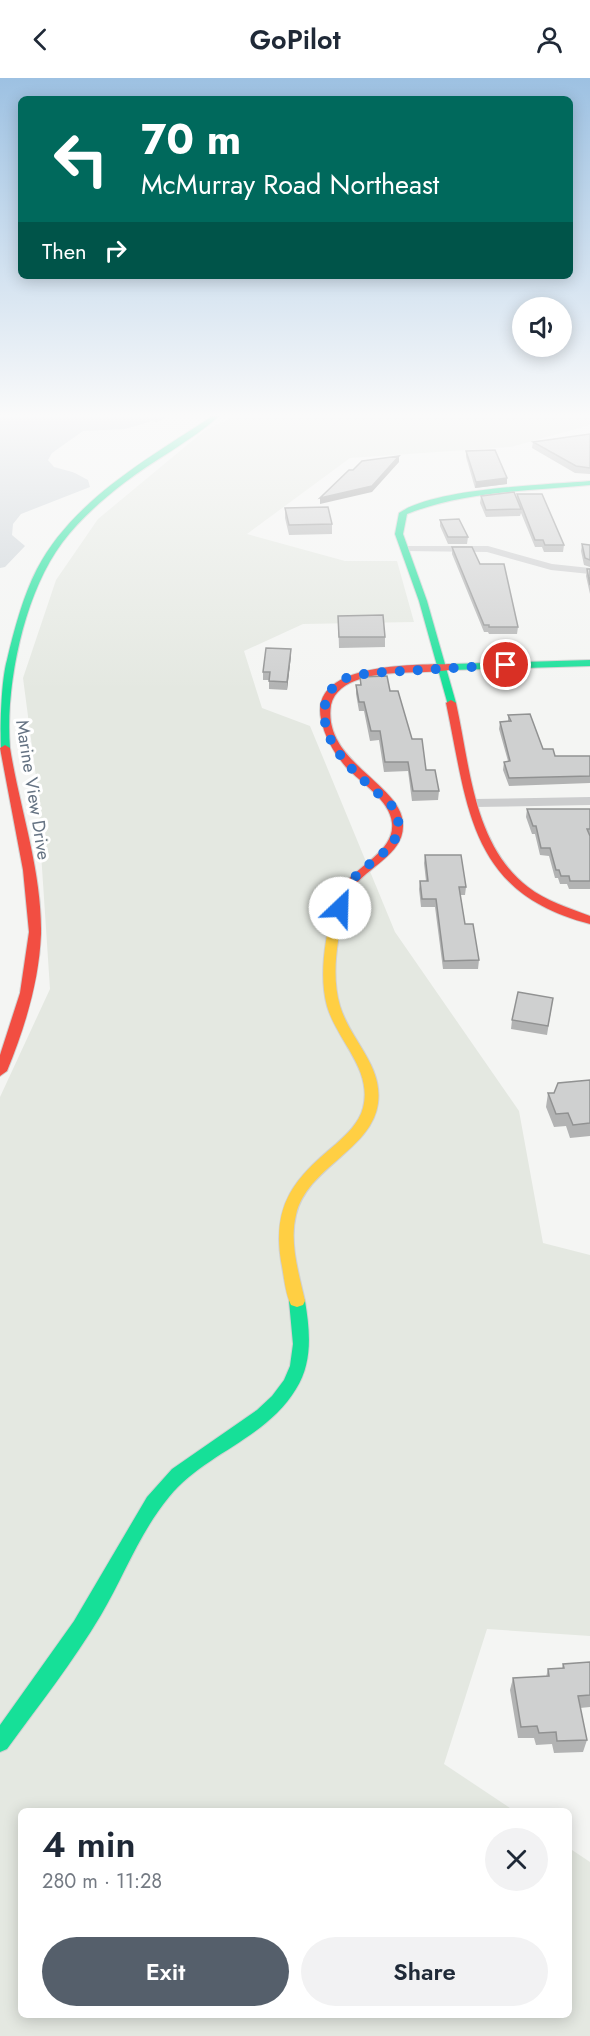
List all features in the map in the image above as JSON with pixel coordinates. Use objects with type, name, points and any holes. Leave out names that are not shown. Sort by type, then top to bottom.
[{"type":"street","name":"Marine View Drive","points":[[0,1071],[25,1007],[33,972],[35,938],[25,852],[11,788],[2,700],[33,586],[53,549],[94,508]]},
{"type":"street","points":[[415,508],[400,517],[399,534],[424,602],[474,803],[496,860],[529,894],[590,920]]},
{"type":"street","points":[[406,549],[488,549],[551,567],[590,571]]},
{"type":"street","points":[[0,1742],[93,1610],[142,1515],[179,1473],[259,1419],[283,1394],[298,1370],[302,1319],[286,1258],[290,1206],[305,1181],[359,1128],[371,1104],[370,1084],[358,1053],[334,1008],[330,976],[334,932],[345,891],[355,877],[393,842],[399,830],[399,818],[393,807],[341,758],[329,735],[325,707],[329,691],[340,681],[353,676],[384,672],[590,663]]},
{"type":"street","points":[[384,672],[445,686]]},
{"type":"street","points":[[474,803],[590,801]]},
{"type":"shaded area","points":[[0,508],[35,508],[21,514],[13,524],[12,535],[25,546],[5,567],[0,568]]},
{"type":"shaded area","points":[[111,508],[282,508],[247,534],[345,561],[397,561],[414,622],[303,624],[244,651],[262,708],[310,726],[395,932],[519,1111],[543,1243],[590,1255],[590,1636],[487,1629],[444,1764],[510,1808],[18,1808],[18,2018],[572,2018],[572,1850],[590,1862],[590,2036],[0,2036],[0,1097],[50,989],[36,777],[23,678],[56,580],[98,519]]},
{"type":"building","points":[[285,508],[328,508],[332,524],[289,525]]},
{"type":"building","points":[[485,508],[521,509],[486,510]]},
{"type":"building","points":[[523,508],[548,508],[564,545],[545,545],[543,540],[535,540]]},
{"type":"building","points":[[459,519],[468,537],[448,537],[440,520]]},
{"type":"building","points":[[582,544],[590,545],[590,560],[585,558]]},
{"type":"building","points":[[452,547],[472,547],[480,564],[504,564],[518,627],[484,625]]},
{"type":"building","points":[[587,569],[590,569],[590,585]]},
{"type":"building","points":[[383,615],[385,637],[339,637],[338,616]]},
{"type":"building","points":[[266,648],[291,649],[287,682],[269,681],[270,672],[263,672]]},
{"type":"building","points":[[387,676],[390,691],[398,691],[412,739],[422,739],[426,770],[435,770],[439,791],[413,791],[408,762],[385,762],[380,731],[371,731],[364,702],[359,702],[356,685],[361,685],[360,677]]},
{"type":"building","points":[[530,714],[543,749],[553,749],[555,756],[590,756],[590,776],[509,778],[504,762],[510,761],[500,722],[511,721],[508,715]]},
{"type":"building","points":[[527,809],[590,809],[590,829],[587,829],[590,836],[590,881],[570,881],[569,876],[561,876],[559,870],[556,870],[550,848],[541,848],[536,826],[533,826]]},
{"type":"building","points":[[425,855],[461,855],[466,887],[459,887],[465,924],[473,924],[479,960],[444,961],[436,899],[422,899],[420,881],[428,881]]},
{"type":"building","points":[[518,992],[553,998],[548,1026],[512,1020]]},
{"type":"building","points":[[590,1080],[590,1123],[573,1125],[568,1113],[556,1114],[548,1093],[554,1093],[558,1083]]},
{"type":"building","points":[[590,1662],[590,1695],[578,1696],[587,1740],[557,1741],[556,1732],[539,1733],[537,1726],[521,1727],[513,1678],[549,1676],[548,1669],[564,1668],[563,1664]]},
{"type":"traffic: fast","points":[[5,748],[3,716],[8,671],[31,593],[45,562],[60,540],[90,508]]},
{"type":"traffic: fast","points":[[415,508],[403,513],[399,534],[423,601],[451,703]]},
{"type":"traffic: fast","points":[[452,667],[590,663]]},
{"type":"traffic: fast","points":[[0,1742],[81,1628],[101,1596],[134,1533],[164,1489],[194,1462],[263,1416],[278,1402],[290,1385],[299,1366],[301,1355],[297,1301]]},
{"type":"traffic: slow","points":[[297,1301],[286,1232],[288,1215],[294,1199],[319,1167],[360,1129],[371,1104],[370,1078],[339,1019],[334,1007],[330,984],[330,959],[338,911]]},
{"type":"traffic: jam","points":[[338,911],[351,883],[393,842],[398,824],[395,813],[387,801],[338,750],[329,733],[325,714],[328,697],[338,685],[354,677],[374,672],[452,667]]},
{"type":"traffic: jam","points":[[451,703],[472,804],[491,852],[505,872],[523,889],[547,903],[590,920]]},
{"type":"traffic: jam","points":[[0,1071],[27,993],[35,932],[29,870],[5,748]]},
{"type":"route","points":[[340,908],[345,891],[355,877],[386,851],[393,842],[399,830],[399,818],[393,807],[341,758],[333,744],[325,713],[326,697],[329,691],[346,678],[369,673],[506,665]]}]
